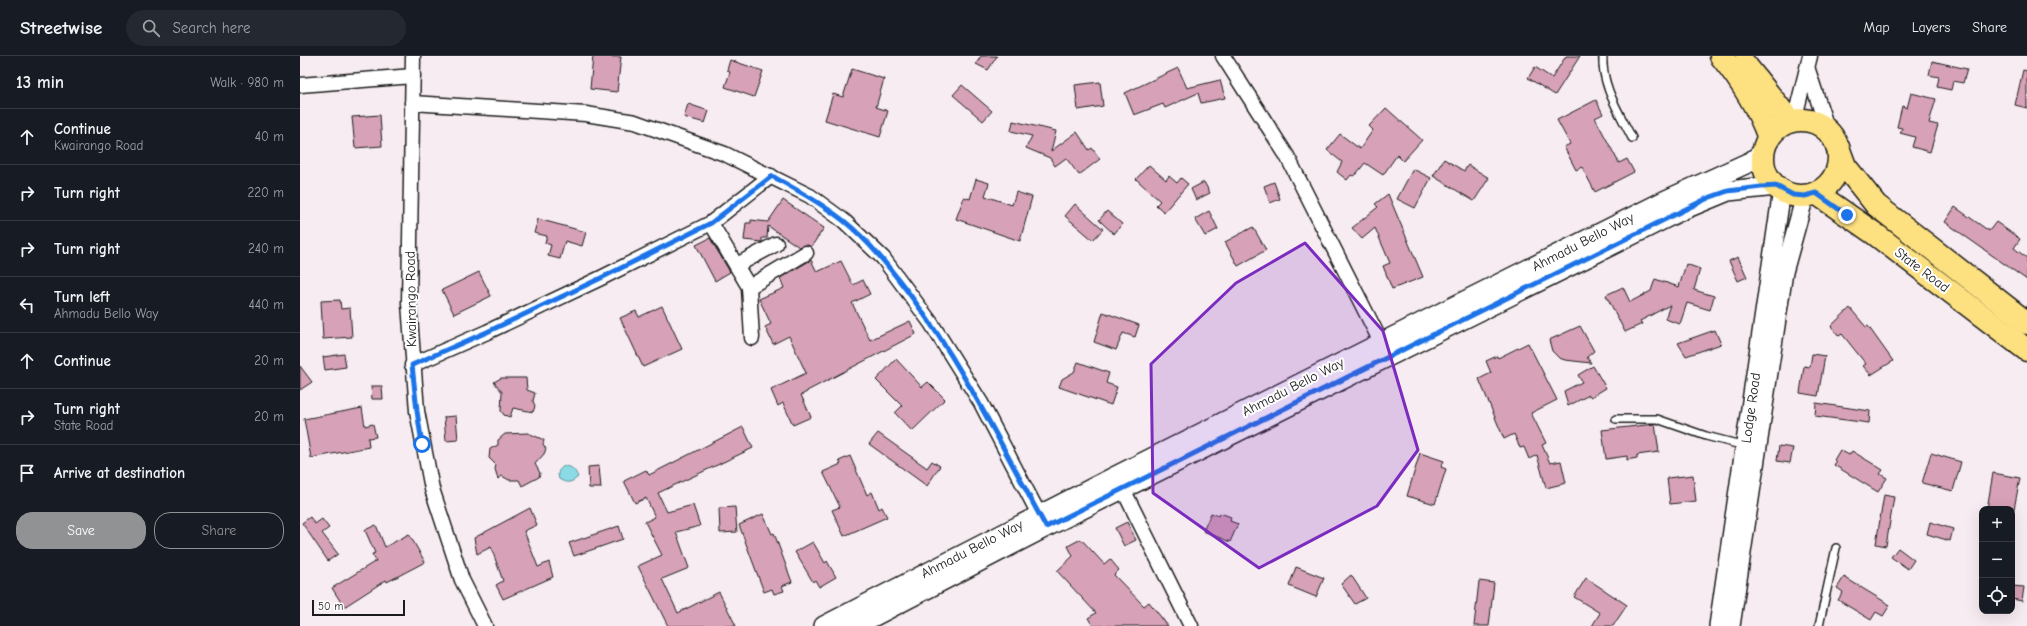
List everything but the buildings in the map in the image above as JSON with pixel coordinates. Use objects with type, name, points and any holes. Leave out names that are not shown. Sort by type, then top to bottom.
[{"type":"main road","points":[[1721,56],[1746,88],[1761,116],[1766,145],[1764,164],[1768,176],[1779,188],[1793,195],[1810,194],[1826,187],[1833,179],[1838,169],[1839,158],[1833,139],[1818,124],[1806,120],[1792,121],[1778,128],[1766,145]]},
{"type":"main road","points":[[1739,56],[1792,121]]},
{"type":"main road","name":"State Road","points":[[1833,139],[1845,166],[1876,205],[2027,323]]},
{"type":"main road","name":"Ahmadu Bello Way","points":[[824,626],[1043,521],[1476,304],[1664,201],[1752,161],[1766,145]]},
{"type":"main road","name":"Ahmadu Bello Way","points":[[1476,304],[1708,198],[1728,191],[1779,188]]},
{"type":"main road","name":"State Road","points":[[1810,194],[1875,234],[2027,350]]},
{"type":"main road","name":"Ahmadu Bello Way","points":[[855,626],[1043,521]]},
{"type":"street","name":"Kwairango Road","points":[[413,56],[409,303],[412,365],[417,411],[432,489],[462,580],[485,626]]},
{"type":"street","points":[[1223,56],[1287,156],[1385,350]]},
{"type":"street","points":[[1792,121],[1809,63]]},
{"type":"street","points":[[1809,63],[1833,139]]},
{"type":"street","points":[[300,85],[413,76]]},
{"type":"street","points":[[412,103],[586,114],[635,122],[725,154],[810,196],[844,221],[883,258],[931,323],[981,403],[1043,521]]},
{"type":"street","points":[[412,365],[594,282],[711,223],[772,176]]},
{"type":"street","name":"Lodge Road","points":[[1718,626],[1745,446],[1779,188]]},
{"type":"street","name":"Lodge Road","points":[[1731,626],[1784,272],[1810,194]]},
{"type":"street","points":[[711,223],[749,287],[752,338]]},
{"type":"street","points":[[737,265],[776,244]]},
{"type":"street","points":[[749,287],[806,253]]},
{"type":"street","points":[[1120,482],[1191,626]]},
{"type":"lane","points":[[1603,56],[1602,68],[1605,82],[1632,138]]},
{"type":"lane","points":[[1616,419],[1657,419],[1706,436],[1745,446]]},
{"type":"lane","points":[[1819,626],[1836,548]]},
{"type":"highlighted area","points":[[1305,243],[1383,331],[1418,450],[1377,506],[1259,568],[1153,493],[1151,364],[1236,283]]},
{"type":"water","points":[[564,466],[573,469],[578,477],[569,482],[564,482],[559,479],[558,472]]},
{"type":"route","points":[[422,444],[412,365],[487,332],[601,278],[711,223],[772,176],[810,196],[844,221],[883,258],[931,323],[981,403],[1046,527],[1708,198],[1728,191],[1745,188],[1776,186],[1793,195],[1805,196],[1816,193],[1847,215]]}]
